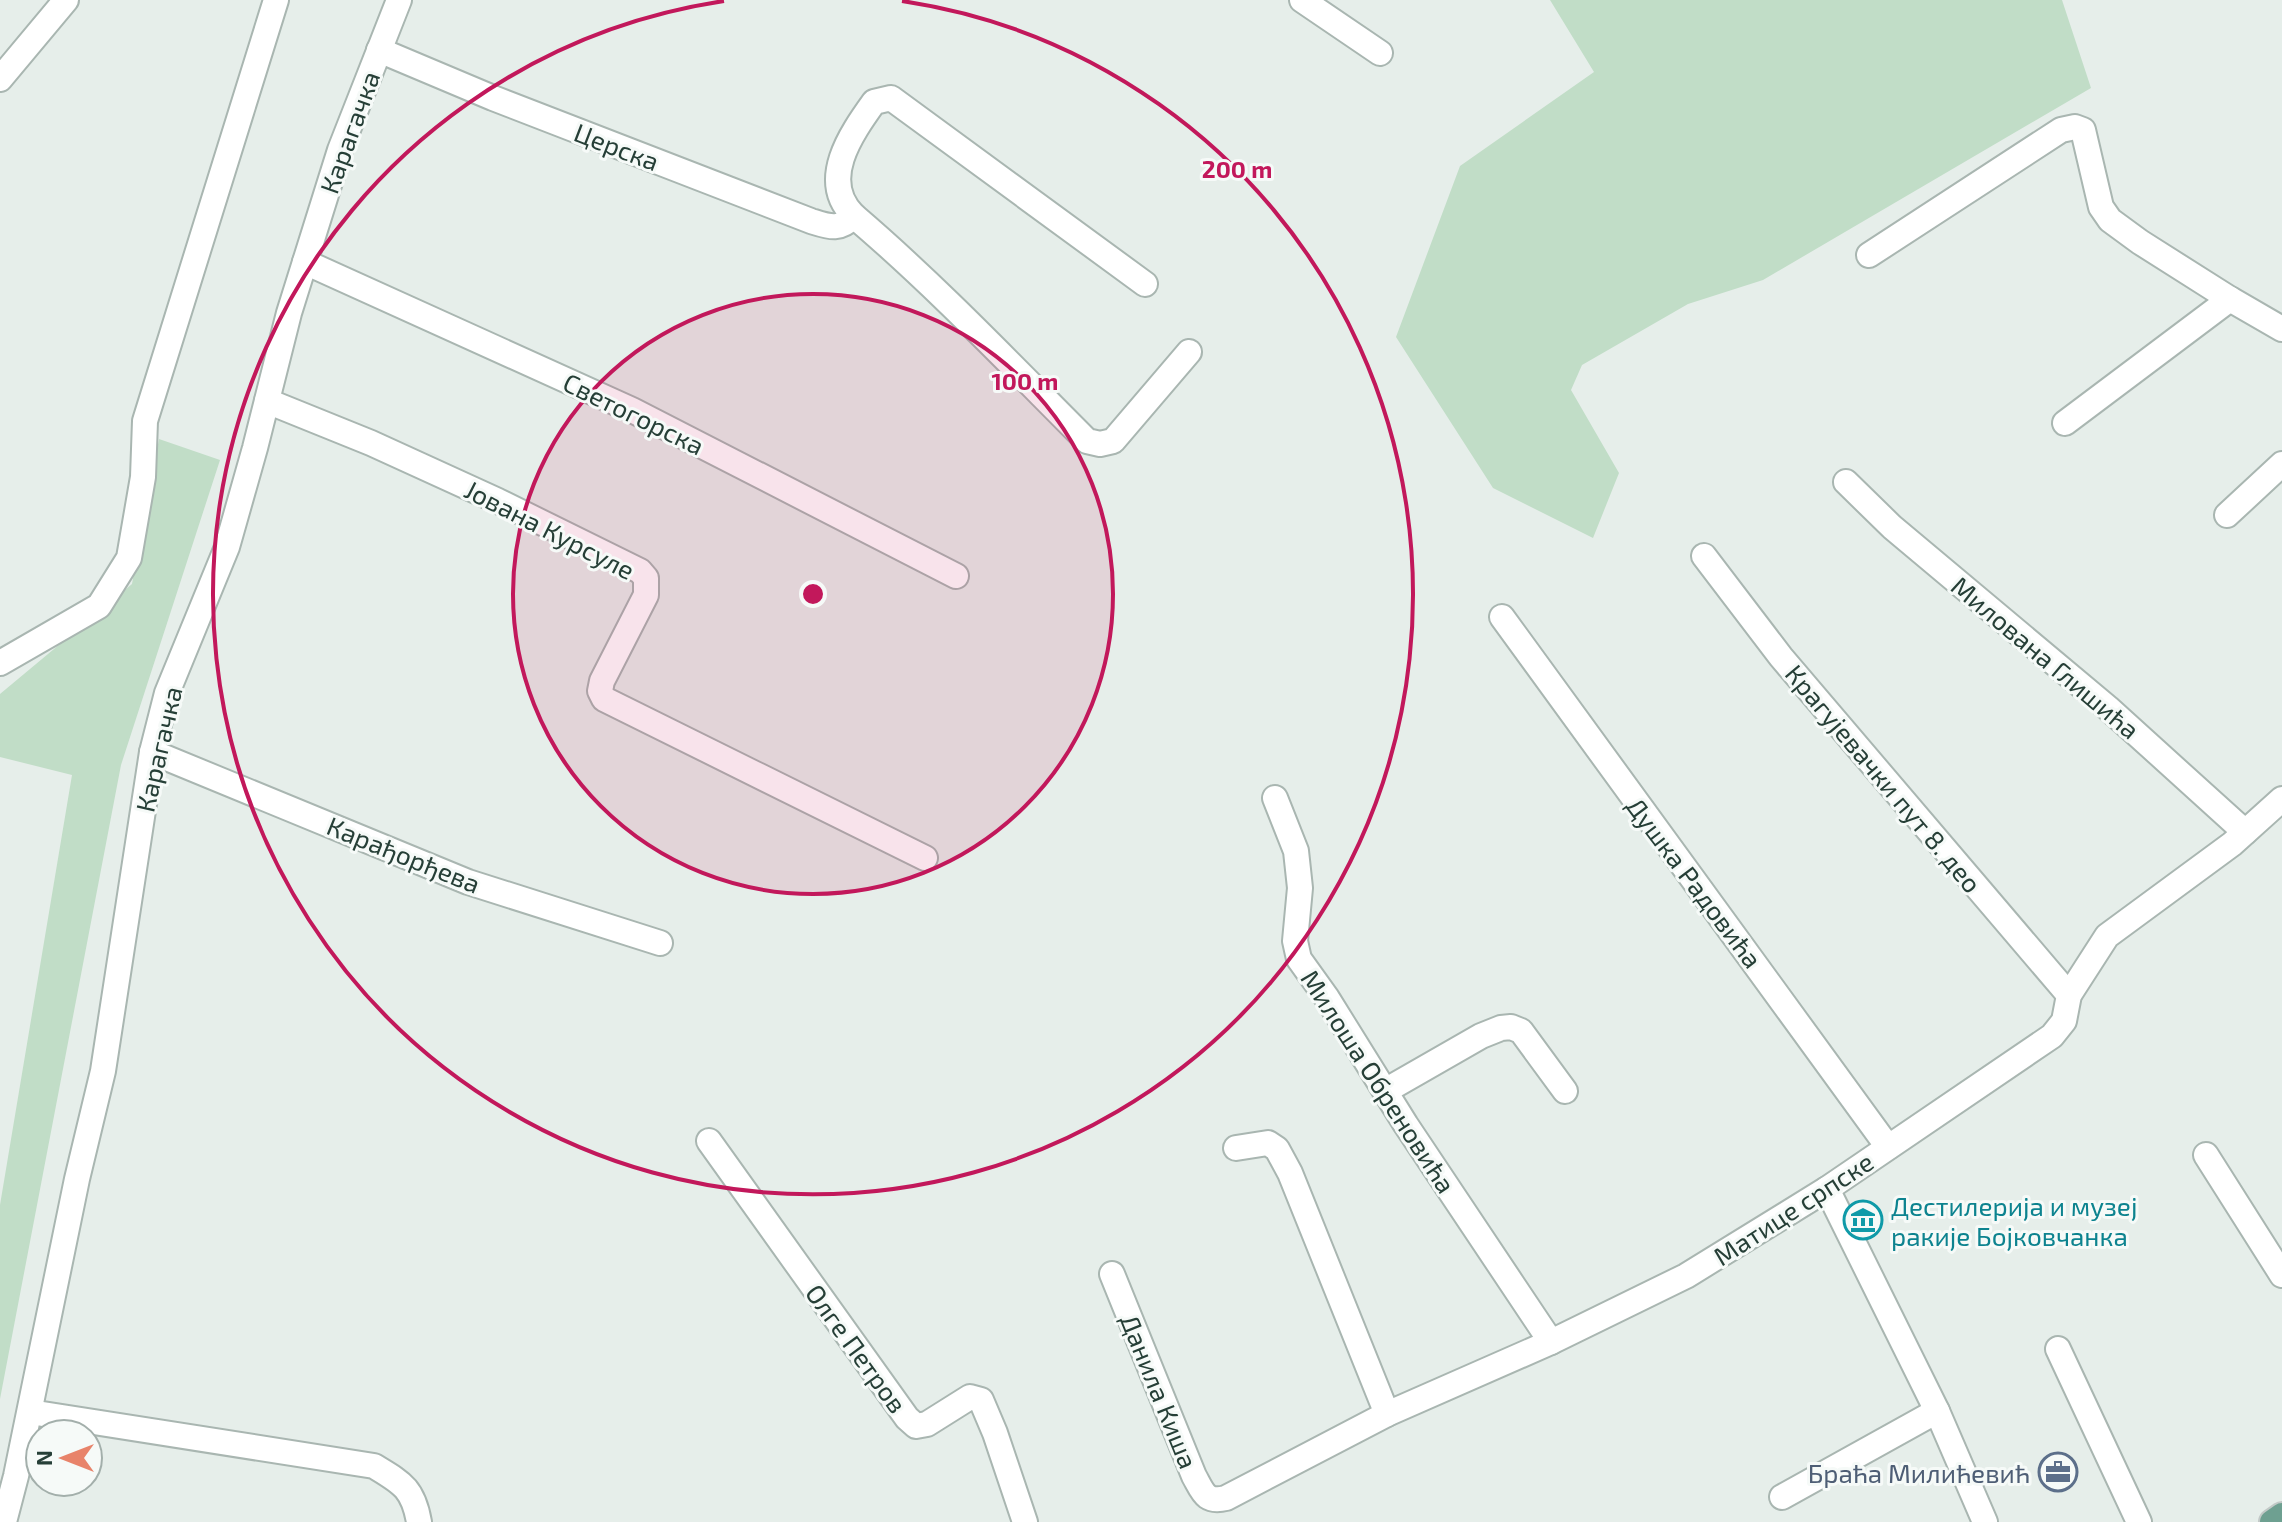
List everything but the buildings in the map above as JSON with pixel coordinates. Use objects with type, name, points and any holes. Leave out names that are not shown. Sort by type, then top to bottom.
[{"type":"main road","points":[[2272,1522],[2282,1515]]},
{"type":"street","points":[[0,79],[66,0]]},
{"type":"street","points":[[0,663],[99,606],[129,558],[143,477],[145,421],[276,0]]},
{"type":"street","name":"Карагачка","points":[[4,1522],[103,1071],[152,752],[167,693],[227,547],[289,313],[340,150],[399,0]]},
{"type":"street","points":[[1302,0],[1380,53]]},
{"type":"street","name":"Церска","points":[[379,50],[811,221],[837,227],[846,225],[854,216]]},
{"type":"street","points":[[1145,284],[891,98],[874,102],[851,134],[840,162],[837,181],[847,209],[948,302],[1087,441],[1100,444],[1113,441],[1189,352]]},
{"type":"street","points":[[1869,255],[2061,130],[2075,127],[2083,130],[2101,207],[2117,226],[2282,329]]},
{"type":"street","name":"Светогорска","points":[[305,262],[632,410],[956,576]]},
{"type":"street","points":[[2065,423],[2230,299]]},
{"type":"street","name":"Јована Курсуле","points":[[267,401],[498,501],[640,571],[646,578],[646,595],[602,681],[600,691],[604,699],[925,858]]},
{"type":"street","points":[[2227,515],[2282,464]]},
{"type":"street","name":"Милована Глишића","points":[[1846,482],[1892,527],[2108,708],[2245,832]]},
{"type":"street","name":"Крагујевачки пут 8. део","points":[[1704,556],[1781,657],[2069,995]]},
{"type":"street","name":"Душка Радовића","points":[[1502,617],[1888,1147]]},
{"type":"street","name":"Карађорђева","points":[[152,752],[468,882],[660,943]]},
{"type":"street","name":"Милоша Обреновића","points":[[1275,798],[1296,851],[1300,888],[1296,951],[1299,959],[1551,1342]]},
{"type":"street","name":"Матице српске","points":[[1216,1500],[1226,1498],[1387,1414],[1551,1342],[1686,1276],[1827,1189],[2052,1036],[2064,1021],[2069,995],[2107,936],[2245,832],[2282,799]]},
{"type":"street","points":[[1385,1091],[1481,1036],[1511,1027],[1521,1031],[1565,1091]]},
{"type":"street","name":"Олге Петров","points":[[709,1141],[907,1418],[916,1426],[927,1424],[970,1397],[981,1400],[1025,1522]]},
{"type":"street","points":[[1236,1148],[1268,1143],[1277,1149],[1290,1173],[1387,1414]]},
{"type":"street","points":[[2206,1155],[2282,1275]]},
{"type":"street","points":[[1827,1189],[1937,1411],[1985,1522]]},
{"type":"street","name":"Данила Киша","points":[[1112,1274],[1194,1476],[1209,1499],[1216,1500]]},
{"type":"street","points":[[2058,1349],[2139,1522]]},
{"type":"street","points":[[1782,1497],[1937,1411]]},
{"type":"street","points":[[30,1412],[374,1466],[400,1482],[412,1495],[419,1522]]},
{"type":"green space","points":[[1550,0],[2062,0],[2091,88],[1763,280],[1688,304],[1582,365],[1571,390],[1619,473],[1593,538],[1493,488],[1396,337],[1460,166],[1594,72]]},
{"type":"green space","points":[[159,439],[220,460],[121,765],[0,1399],[0,1205],[72,775],[0,757],[0,694],[132,584]]},
{"type":"place","name":"Дестилерија и музеј ракије Бојковчанка","points":[[1863,1220]]},
{"type":"place","name":"Браћа Милићевић","points":[[2058,1472]]}]
